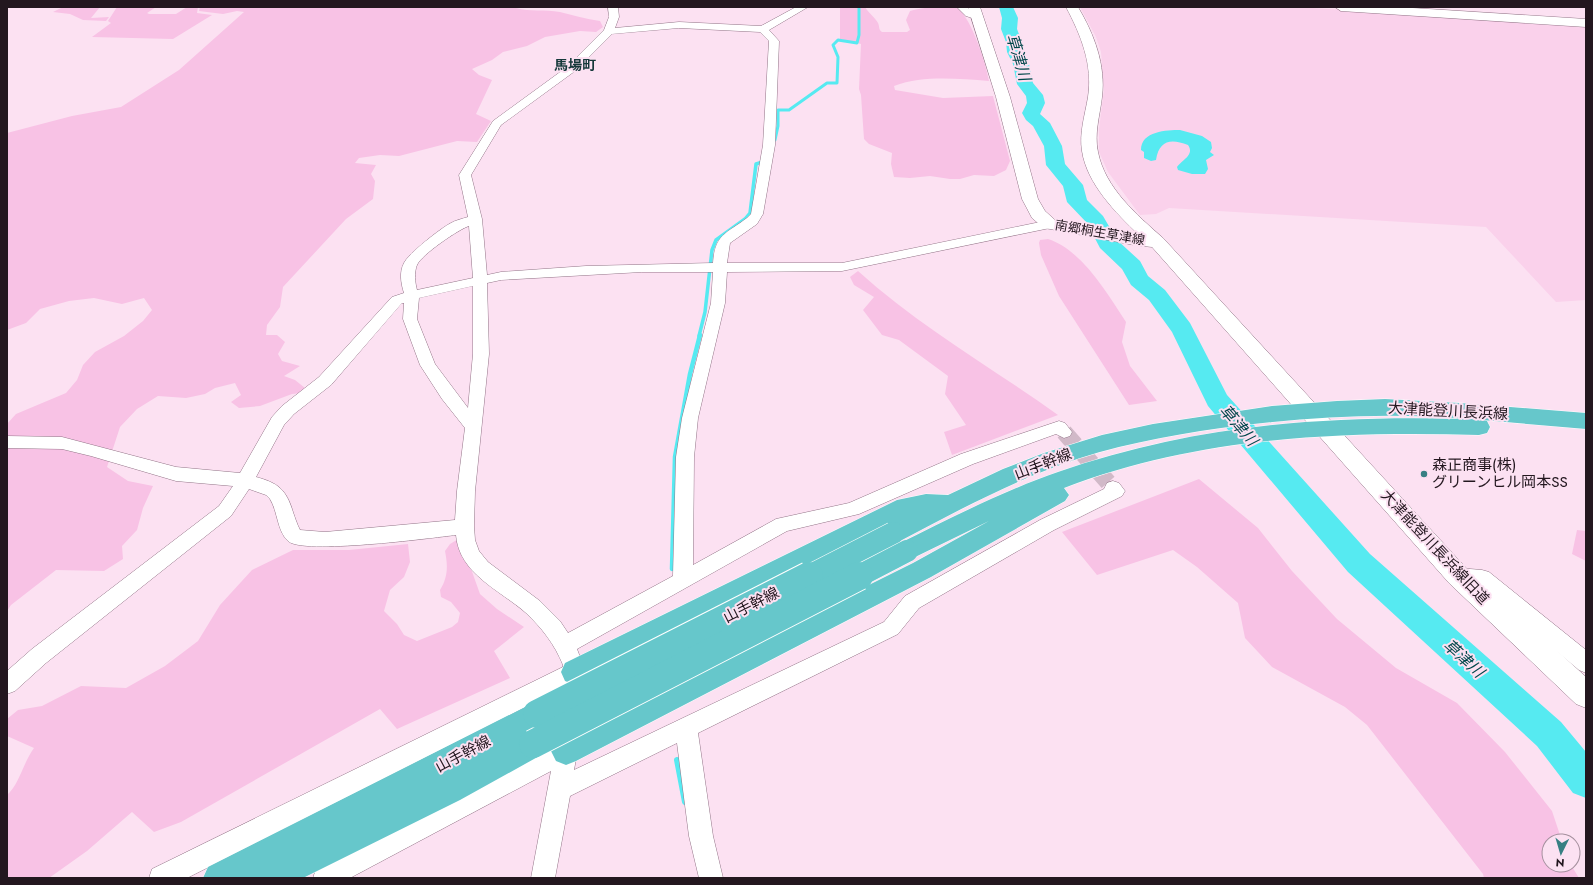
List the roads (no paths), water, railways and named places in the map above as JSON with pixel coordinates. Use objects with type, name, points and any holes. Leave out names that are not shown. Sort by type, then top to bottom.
[{"type":"main road","name":"大津能登川長浜線","points":[[1317,418],[1383,407],[1423,408],[1586,421]]},
{"type":"main road","name":"大津能登川長浜線","points":[[1317,418],[1372,424],[1450,426],[1586,435]]},
{"type":"main road","name":"山手幹線","points":[[900,543],[905,507],[918,503],[950,504],[1001,480],[1052,459],[1104,443],[1152,431],[1207,431],[1317,418]]},
{"type":"main road","name":"山手幹線","points":[[219,878],[441,766],[537,714],[900,543],[1121,460],[1207,431]]},
{"type":"main road","name":"山手幹線","points":[[269,878],[449,789],[900,543]]},
{"type":"main road","points":[[575,672],[794,562],[900,543]]},
{"type":"main road","points":[[566,751],[832,616],[900,543]]},
{"type":"street","points":[[543,878],[578,680],[564,646],[550,623],[478,564],[468,550],[463,527],[482,354],[480,280],[475,219],[465,175],[497,123],[571,69],[609,32],[614,17],[613,7]]},
{"type":"street","points":[[609,32],[679,25],[763,29],[803,7]]},
{"type":"street","points":[[962,7],[969,14],[976,12]]},
{"type":"street","points":[[1072,7],[1085,30],[1090,45],[1096,81],[1096,96],[1089,124],[1089,143],[1093,163],[1117,201],[1157,242]]},
{"type":"street","points":[[1341,7],[1586,23]]},
{"type":"street","name":"南郷桐生草津線","points":[[976,12],[1003,97],[1030,200],[1038,214],[1050,224],[1134,240],[1157,242],[1317,418]]},
{"type":"street","points":[[683,580],[685,457],[690,418],[718,303],[721,250],[724,241],[752,221],[757,214],[769,145],[774,42],[763,29]]},
{"type":"street","points":[[474,427],[448,395],[428,365],[410,319],[412,296],[408,287],[410,264],[419,254],[455,226],[475,219]]},
{"type":"street","points":[[7,684],[46,651],[225,511],[236,496],[278,420],[288,410],[326,381],[397,300],[425,292],[501,276],[586,270],[721,267],[793,268],[855,265],[1050,224]]},
{"type":"street","name":"大津能登川長浜線旧道","points":[[1317,418],[1458,576],[1586,695]]},
{"type":"street","points":[[564,646],[782,524],[844,512],[997,447],[1059,427],[1064,432]]},
{"type":"street","points":[[7,442],[61,443],[175,474],[258,483],[273,490],[284,510],[288,530],[295,537],[325,540],[463,527]]},
{"type":"street","points":[[559,789],[890,628],[912,602],[1047,525],[1116,491],[1113,488]]},
{"type":"street","points":[[1458,576],[1482,578],[1586,663]]},
{"type":"street","points":[[161,878],[575,672]]},
{"type":"street","points":[[686,727],[701,836],[711,878]]},
{"type":"street","points":[[325,878],[566,751]]},
{"type":"water","points":[[1168,130],[1180,130],[1202,136],[1211,142],[1212,148],[1210,152],[1214,155],[1206,160],[1208,169],[1205,174],[1192,174],[1178,170],[1177,167],[1189,155],[1190,152],[1188,145],[1182,143],[1166,143],[1157,154],[1156,160],[1151,161],[1144,158],[1144,152],[1141,150],[1142,144],[1150,135]]},
{"type":"waterway","points":[[775,140],[778,126],[778,110],[789,110],[827,83],[837,83],[838,57],[833,45],[838,40],[857,43],[859,35],[859,7]]},
{"type":"waterway","name":"草津川","points":[[1006,7],[1010,18],[1009,29],[1014,42],[1015,52],[1021,64],[1025,84],[1034,95],[1036,103],[1031,113],[1032,116],[1041,123],[1053,146],[1056,165],[1073,185],[1077,202],[1096,220],[1108,243],[1132,266],[1139,280],[1157,295],[1170,315],[1182,329],[1217,400],[1359,563],[1549,734],[1586,780]]},
{"type":"waterway","points":[[699,336],[705,312],[712,250],[716,240],[745,219],[750,213],[756,164],[766,161]]},
{"type":"waterway","points":[[672,569],[675,457],[690,374],[700,335]]},
{"type":"waterway","points":[[677,760],[685,802]]},
{"type":"tunnel","points":[[1064,432],[1113,488]]},
{"type":"place","name":"森正商事(株) グリーンヒル岡本SS","points":[[1424,474]]},
{"type":"district","name":"馬場町","points":[[575,65]]}]
